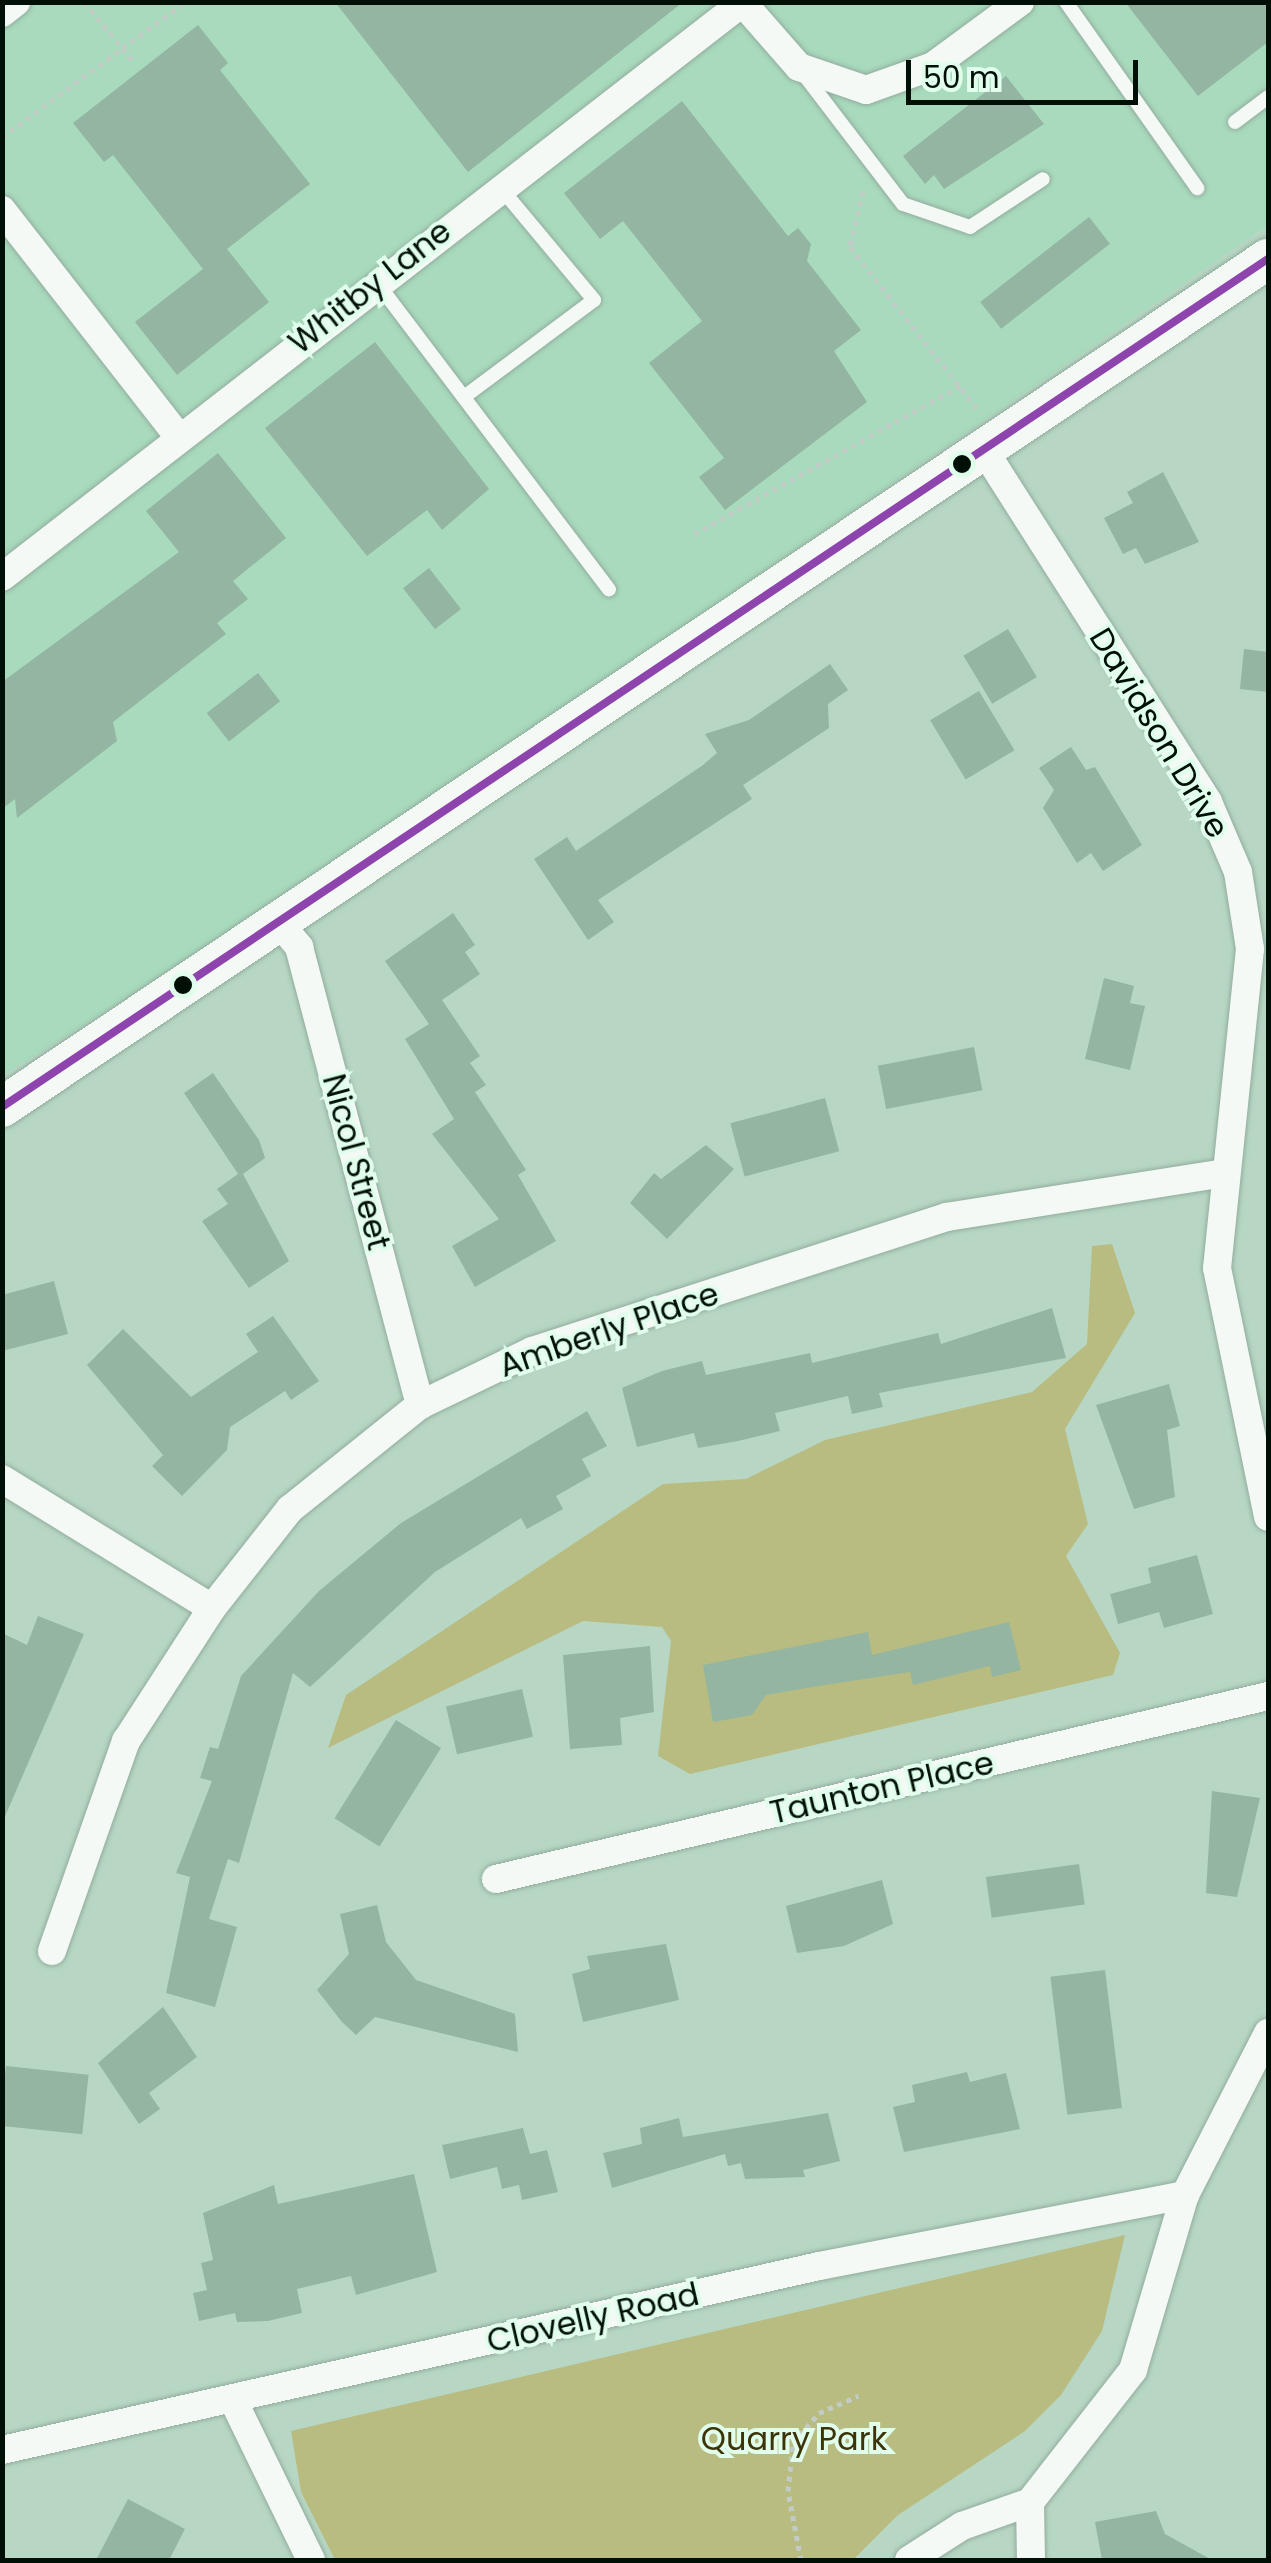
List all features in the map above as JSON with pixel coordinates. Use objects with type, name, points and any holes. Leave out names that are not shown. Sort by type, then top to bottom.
[{"type":"street","points":[[2,13],[16,2]]},
{"type":"street","points":[[742,3],[799,67],[866,90],[933,66],[1020,2]]},
{"type":"street","name":"Whitby Lane","points":[[2,577],[498,186],[742,3]]},
{"type":"street","points":[[2,210],[179,437]]},
{"type":"street","points":[[2,1107],[1268,259]]},
{"type":"street","name":"Davidson Drive","points":[[992,444],[1208,802],[1238,872],[1250,949],[1224,1173],[1218,1268],[1268,1518]]},
{"type":"street","name":"Nicol Street","points":[[280,924],[298,947],[420,1405]]},
{"type":"street","name":"Amberly Place","points":[[52,1950],[126,1741],[212,1608],[290,1509],[420,1405],[532,1351],[946,1218],[1224,1173]]},
{"type":"street","points":[[2,1479],[212,1608]]},
{"type":"street","name":"Taunton Place","points":[[496,1879],[1268,1696]]},
{"type":"street","points":[[909,2560],[962,2526],[1030,2502],[1133,2370],[1185,2195],[1268,2033]]},
{"type":"street","name":"Clovelly Road","points":[[2,2450],[819,2266],[1185,2195]]},
{"type":"street","points":[[233,2400],[311,2560]]},
{"type":"street","points":[[1030,2502],[1031,2560]]},
{"type":"lane","points":[[1066,2],[1197,188]]},
{"type":"lane","points":[[799,67],[903,204],[970,227],[1043,179]]},
{"type":"lane","points":[[1235,122],[1268,97]]},
{"type":"lane","points":[[464,397],[594,300],[498,186]]},
{"type":"lane","points":[[378,283],[609,589]]},
{"type":"path","points":[[84,2],[133,61]]},
{"type":"path","points":[[2,138],[185,2]]},
{"type":"path","points":[[866,182],[850,247],[960,386],[992,444]]},
{"type":"path","points":[[694,534],[960,386]]},
{"type":"path","points":[[801,2560],[788,2491],[793,2443],[819,2413],[858,2396]]},
{"type":"shaded area","points":[[3,3],[1268,3],[1268,225],[306,887],[3,1075]]},
{"type":"green space","points":[[1112,1244],[1135,1313],[1065,1429],[1088,1524],[1066,1556],[1120,1653],[1113,1675],[690,1774],[658,1756],[671,1641],[662,1627],[583,1621],[328,1748],[346,1695],[663,1484],[746,1479],[825,1440],[1032,1392],[1087,1344],[1092,1246]]},
{"type":"green space","name":"Quarry Park","points":[[1125,2235],[1102,2331],[1061,2395],[1025,2431],[898,2515],[853,2560],[335,2560],[301,2492],[291,2431]]},
{"type":"building","points":[[335,2],[683,2],[468,172]]},
{"type":"building","points":[[1125,2],[1268,2],[1268,42],[1198,96]]},
{"type":"building","points":[[198,25],[228,63],[220,70],[310,184],[227,249],[269,302],[177,375],[135,322],[203,269],[113,155],[104,162],[73,123]]},
{"type":"building","points":[[1006,76],[1044,124],[944,189],[934,175],[925,184],[903,156]]},
{"type":"building","points":[[682,101],[788,236],[798,228],[811,244],[807,261],[861,330],[834,351],[867,402],[725,510],[699,477],[724,458],[649,363],[702,321],[623,221],[600,239],[564,193]]},
{"type":"building","points":[[1089,217],[1110,244],[1001,329],[980,302]]},
{"type":"building","points":[[375,342],[489,489],[442,530],[427,510],[367,556],[265,428]]},
{"type":"building","points":[[218,453],[286,538],[233,581],[248,599],[217,623],[226,634],[113,722],[117,741],[17,818],[15,799],[2,809],[2,682],[179,552],[146,511]]},
{"type":"building","points":[[1163,472],[1199,542],[1145,564],[1136,548],[1123,554],[1104,518],[1133,503],[1127,492]]},
{"type":"building","points":[[429,568],[461,609],[435,629],[403,588]]},
{"type":"building","points":[[1008,629],[1037,677],[992,704],[963,656]]},
{"type":"building","points":[[1244,649],[1268,652],[1268,692],[1240,689]]},
{"type":"building","points":[[830,664],[848,690],[828,704],[829,728],[743,785],[752,799],[598,900],[614,922],[588,940],[534,859],[567,837],[576,851],[717,753],[705,734],[749,720]]},
{"type":"building","points":[[258,673],[280,701],[229,741],[207,713]]},
{"type":"building","points":[[979,691],[1015,750],[966,780],[930,720]]},
{"type":"building","points":[[1071,747],[1086,770],[1095,767],[1142,845],[1103,871],[1091,853],[1077,863],[1043,808],[1054,790],[1039,768]]},
{"type":"building","points":[[453,913],[475,945],[465,952],[480,974],[442,1000],[480,1056],[470,1063],[486,1085],[475,1092],[526,1170],[518,1175],[556,1241],[475,1287],[452,1246],[499,1219],[432,1134],[454,1119],[405,1039],[429,1024],[385,961]]},
{"type":"building","points":[[1104,978],[1134,986],[1130,1003],[1145,1006],[1130,1070],[1085,1059]]},
{"type":"building","points":[[974,1047],[982,1090],[886,1109],[878,1066]]},
{"type":"building","points":[[213,1073],[259,1140],[265,1158],[243,1174],[289,1261],[249,1288],[202,1221],[228,1204],[217,1189],[238,1174],[184,1093]]},
{"type":"building","points":[[825,1098],[839,1151],[745,1176],[730,1123]]},
{"type":"building","points":[[706,1145],[734,1169],[667,1239],[630,1203],[654,1173],[661,1179]]},
{"type":"building","points":[[54,1281],[68,1334],[2,1351],[2,1295]]},
{"type":"building","points":[[1052,1308],[1066,1358],[879,1393],[883,1407],[852,1414],[848,1396],[775,1413],[780,1431],[738,1441],[698,1448],[694,1433],[637,1447],[622,1388],[662,1371],[702,1361],[706,1375],[810,1353],[812,1363],[938,1333],[941,1344]]},
{"type":"building","points":[[273,1316],[319,1381],[291,1400],[285,1391],[230,1427],[227,1450],[182,1496],[152,1466],[163,1455],[87,1365],[123,1329],[191,1397],[258,1352],[246,1334]]},
{"type":"building","points":[[1169,1384],[1180,1426],[1167,1430],[1175,1497],[1134,1509],[1096,1405]]},
{"type":"building","points":[[587,1411],[607,1446],[582,1459],[591,1476],[556,1496],[563,1509],[527,1529],[521,1518],[435,1572],[310,1687],[293,1673],[239,1863],[228,1859],[209,1919],[237,1927],[215,2007],[166,1993],[190,1877],[176,1873],[212,1781],[200,1778],[210,1747],[218,1749],[241,1676],[319,1591],[401,1523]]},
{"type":"building","points":[[1197,1555],[1213,1614],[1164,1628],[1159,1612],[1118,1624],[1110,1594],[1151,1583],[1148,1568]]},
{"type":"building","points":[[38,1616],[84,1634],[3,1821],[2,1633],[27,1645]]},
{"type":"building","points":[[1009,1622],[1021,1670],[992,1677],[990,1666],[913,1685],[910,1672],[812,1687],[766,1695],[752,1715],[713,1722],[703,1665],[868,1632],[872,1655]]},
{"type":"building","points":[[650,1646],[654,1712],[620,1718],[622,1745],[570,1749],[563,1655]]},
{"type":"building","points":[[522,1689],[533,1737],[457,1754],[446,1707]]},
{"type":"building","points":[[396,1720],[441,1748],[379,1846],[335,1818]]},
{"type":"building","points":[[1212,1791],[1260,1798],[1237,1897],[1206,1893]]},
{"type":"building","points":[[1079,1864],[1085,1905],[992,1918],[986,1877]]},
{"type":"building","points":[[882,1880],[893,1924],[844,1946],[797,1953],[786,1906]]},
{"type":"building","points":[[377,1905],[386,1942],[416,1980],[515,2014],[518,2052],[375,2017],[356,2035],[342,2022],[317,1990],[349,1954],[340,1914]]},
{"type":"building","points":[[666,1944],[679,2000],[583,2022],[572,1974],[590,1969],[587,1956]]},
{"type":"building","points":[[1105,1970],[1122,2108],[1067,2115],[1050,1977]]},
{"type":"building","points":[[163,2007],[197,2057],[149,2093],[160,2109],[139,2124],[98,2063]]},
{"type":"building","points":[[6,2066],[89,2075],[82,2134],[2,2126]]},
{"type":"building","points":[[967,2072],[970,2082],[1006,2073],[1020,2129],[904,2152],[893,2107],[915,2102],[912,2085]]},
{"type":"building","points":[[828,2113],[840,2161],[803,2170],[805,2177],[745,2179],[741,2163],[728,2166],[725,2154],[612,2188],[603,2153],[642,2144],[640,2128],[679,2118],[683,2137]]},
{"type":"building","points":[[523,2128],[530,2154],[547,2150],[558,2192],[522,2200],[519,2185],[502,2189],[497,2167],[450,2179],[442,2145]]},
{"type":"building","points":[[414,2174],[437,2272],[356,2295],[351,2276],[297,2289],[302,2313],[268,2321],[237,2322],[235,2313],[199,2321],[193,2293],[207,2290],[201,2263],[213,2260],[203,2213],[274,2185],[278,2204]]},
{"type":"building","points":[[128,2499],[185,2529],[169,2560],[96,2560]]},
{"type":"building","points":[[1156,2511],[1165,2534],[1212,2560],[1102,2560],[1095,2522]]},
{"type":"transit line","points":[[2,1107],[1268,259]]}]
